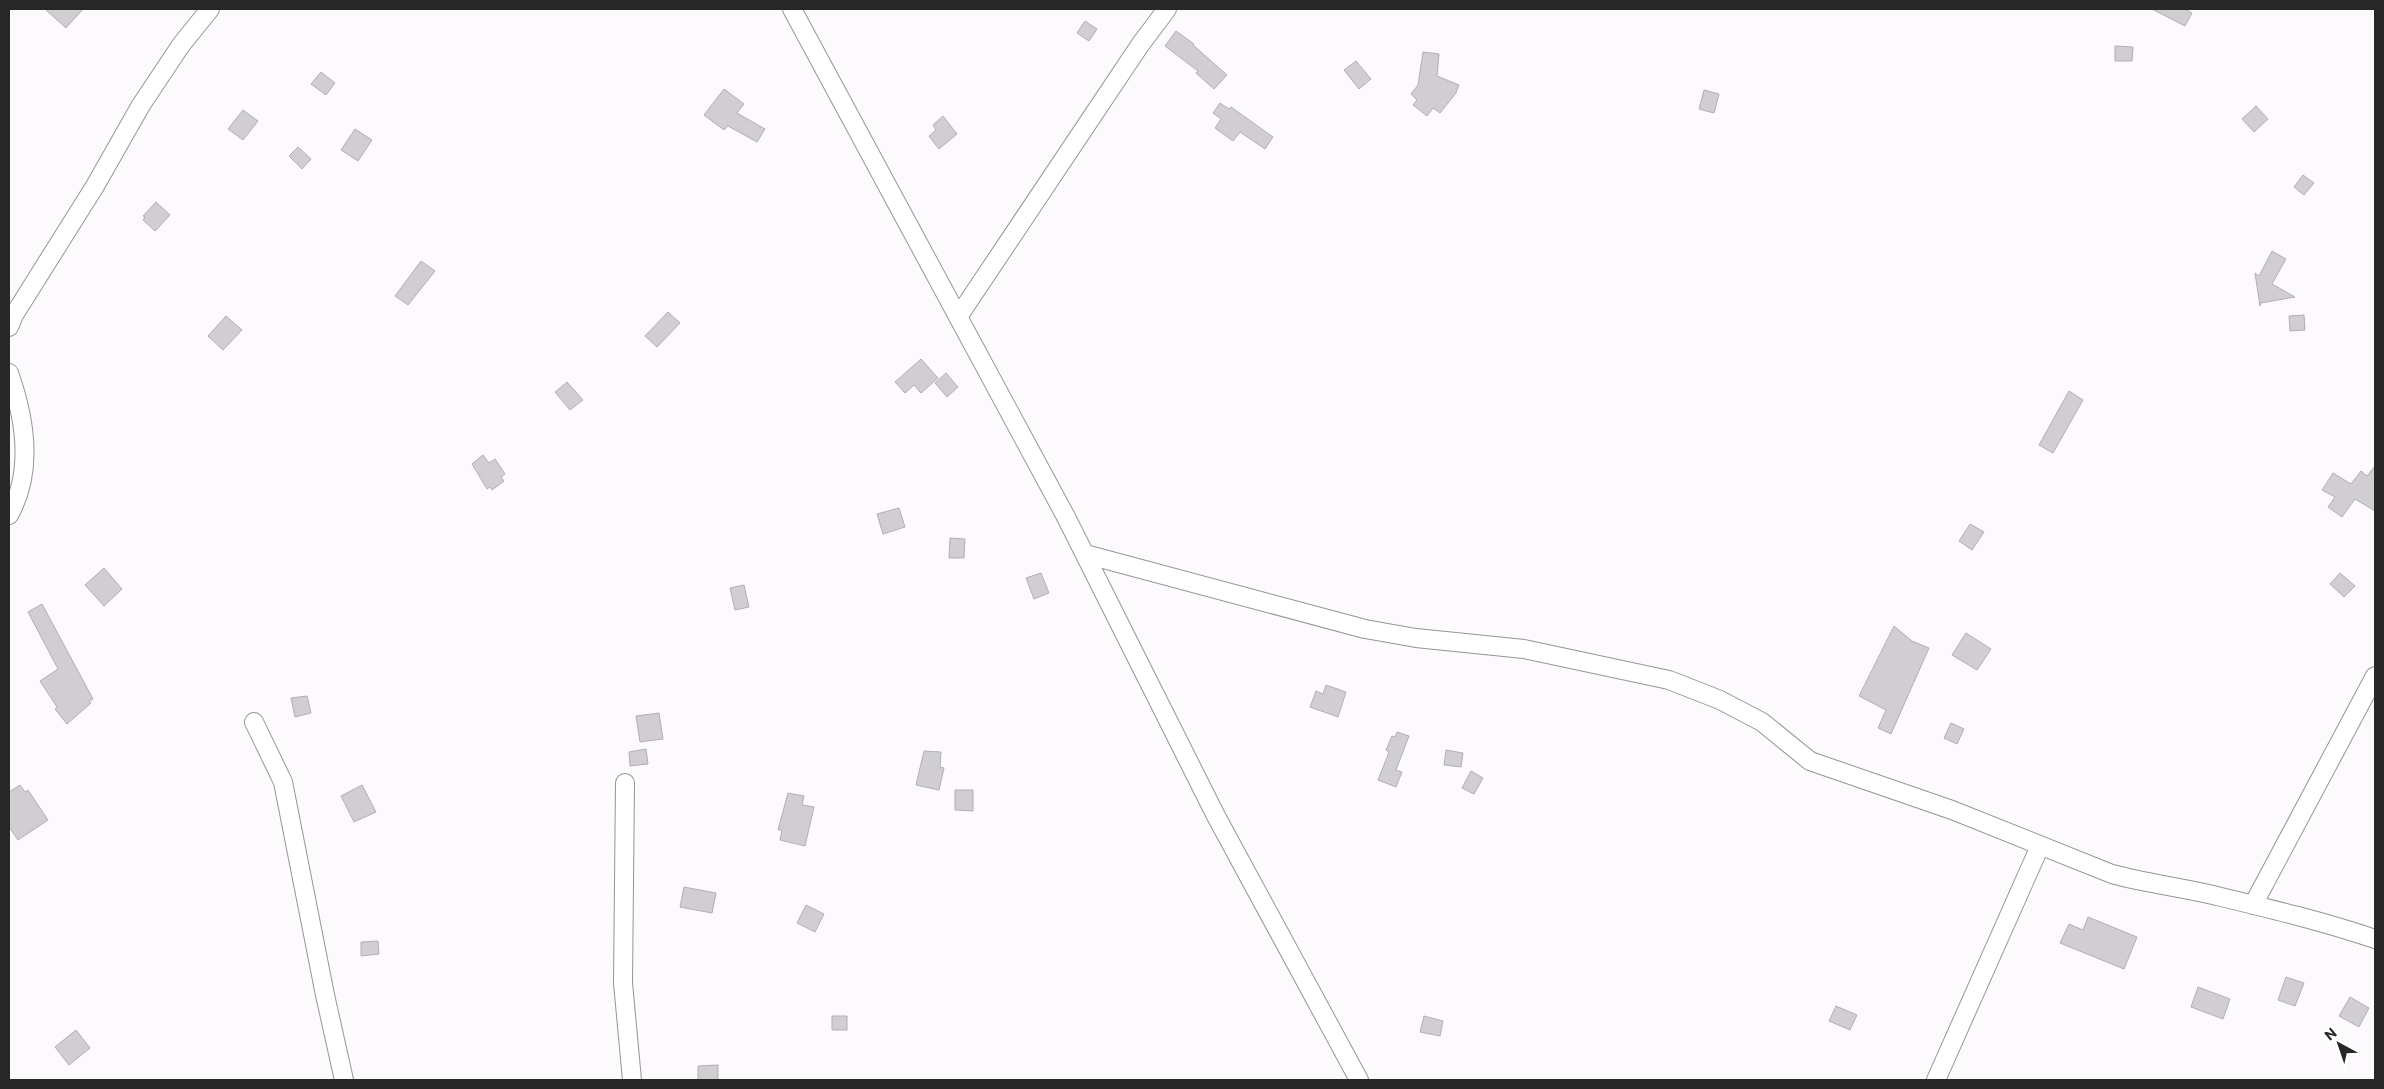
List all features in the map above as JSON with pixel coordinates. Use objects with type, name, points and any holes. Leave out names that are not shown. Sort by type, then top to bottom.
[{"type":"street","points":[[9,328],[14,315],[95,186],[141,105],[181,45],[210,9]]},
{"type":"street","points":[[792,9],[1085,554],[1216,816],[1359,1080]]},
{"type":"street","points":[[958,317],[1140,45],[1167,9]]},
{"type":"street","points":[[9,373],[22,417],[25,435],[22,476],[16,501],[9,515]]},
{"type":"street","points":[[1085,554],[1365,629],[1416,638],[1524,649],[1669,680],[1720,700],[1762,722],[1810,761],[1952,810],[2040,846],[2127,878],[2253,905],[2375,939]]},
{"type":"street","points":[[2253,905],[2375,676]]},
{"type":"street","points":[[254,722],[283,782],[325,995],[344,1080]]},
{"type":"street","points":[[625,783],[623,983],[632,1080]]},
{"type":"street","points":[[1936,1080],[2040,846]]},
{"type":"building","points":[[45,9],[83,9],[66,28]]},
{"type":"building","points":[[2152,9],[2185,9],[2192,13],[2185,26]]},
{"type":"building","points":[[1085,21],[1097,29],[1089,41],[1077,33]]},
{"type":"building","points":[[1176,31],[1194,44],[1227,75],[1214,89],[1196,73],[1198,71],[1165,46]]},
{"type":"building","points":[[2115,46],[2133,47],[2132,61],[2115,61]]},
{"type":"building","points":[[1423,52],[1439,54],[1437,76],[1459,85],[1456,93],[1440,113],[1433,108],[1427,116],[1413,105],[1417,100],[1411,94],[1418,85]]},
{"type":"building","points":[[1356,61],[1371,79],[1359,89],[1344,70]]},
{"type":"building","points":[[321,72],[335,83],[326,95],[311,84]]},
{"type":"building","points":[[724,89],[744,104],[737,113],[765,129],[757,142],[728,126],[724,130],[704,115]]},
{"type":"building","points":[[1704,90],[1719,94],[1714,113],[1699,109]]},
{"type":"building","points":[[1220,103],[1229,109],[1231,107],[1273,137],[1265,149],[1240,132],[1233,141],[1215,128],[1221,119],[1213,113]]},
{"type":"building","points":[[2256,106],[2268,119],[2254,132],[2242,119]]},
{"type":"building","points":[[243,110],[258,121],[243,140],[228,129]]},
{"type":"building","points":[[943,116],[957,134],[939,149],[929,136],[936,130],[933,125]]},
{"type":"building","points":[[355,129],[372,140],[358,161],[341,150]]},
{"type":"building","points":[[298,147],[311,159],[302,169],[289,156]]},
{"type":"building","points":[[2303,175],[2314,183],[2304,195],[2294,187]]},
{"type":"building","points":[[156,202],[170,215],[155,231],[143,220],[145,217],[143,216]]},
{"type":"building","points":[[2272,251],[2286,259],[2272,284],[2295,297],[2261,303],[2260,306],[2255,273],[2259,276]]},
{"type":"building","points":[[421,261],[435,271],[408,305],[395,296]]},
{"type":"building","points":[[668,312],[680,323],[657,347],[645,336]]},
{"type":"building","points":[[2304,315],[2305,330],[2290,331],[2289,316]]},
{"type":"building","points":[[226,316],[242,330],[223,350],[208,336]]},
{"type":"building","points":[[921,359],[938,378],[921,393],[914,385],[905,393],[895,382]]},
{"type":"building","points":[[946,373],[958,387],[947,397],[935,383]]},
{"type":"building","points":[[567,382],[583,400],[570,410],[555,392]]},
{"type":"building","points":[[2069,391],[2083,400],[2053,453],[2039,445]]},
{"type":"building","points":[[483,455],[489,463],[495,459],[505,474],[501,477],[504,481],[492,490],[490,487],[487,489],[472,464]]},
{"type":"building","points":[[2375,466],[2375,511],[2355,499],[2342,517],[2328,507],[2335,497],[2322,490],[2333,473],[2351,484],[2361,471],[2367,476]]},
{"type":"building","points":[[899,508],[905,527],[883,534],[877,514]]},
{"type":"building","points":[[1970,524],[1984,532],[1972,550],[1959,541]]},
{"type":"building","points":[[950,538],[965,539],[964,558],[949,558]]},
{"type":"building","points":[[104,568],[122,589],[104,606],[85,585]]},
{"type":"building","points":[[1041,573],[1049,593],[1034,599],[1026,578]]},
{"type":"building","points":[[2340,573],[2355,586],[2344,597],[2330,584]]},
{"type":"building","points":[[744,585],[749,607],[735,610],[730,588]]},
{"type":"building","points":[[42,604],[93,699],[67,724],[55,709],[57,707],[40,681],[58,669],[28,612]]},
{"type":"building","points":[[1894,626],[1912,641],[1929,648],[1891,734],[1878,728],[1886,710],[1859,696]]},
{"type":"building","points":[[1966,633],[1991,649],[1977,670],[1952,655]]},
{"type":"building","points":[[1326,685],[1346,692],[1338,717],[1310,707],[1316,691],[1323,694]]},
{"type":"building","points":[[307,696],[311,713],[295,717],[291,698]]},
{"type":"building","points":[[659,713],[663,739],[640,742],[636,716]]},
{"type":"building","points":[[1951,723],[1964,729],[1957,744],[1944,738]]},
{"type":"building","points":[[1397,732],[1409,736],[1396,770],[1402,772],[1396,787],[1378,780],[1389,752],[1386,750],[1392,736],[1395,737]]},
{"type":"building","points":[[646,749],[648,764],[630,766],[629,752]]},
{"type":"building","points":[[1446,750],[1463,753],[1461,767],[1444,765]]},
{"type":"building","points":[[924,751],[941,752],[940,767],[944,768],[939,790],[916,785]]},
{"type":"building","points":[[1471,771],[1483,778],[1474,794],[1462,788]]},
{"type":"building","points":[[20,785],[25,792],[28,790],[48,820],[18,840],[9,827],[9,792]]},
{"type":"building","points":[[362,785],[376,812],[354,822],[341,796]]},
{"type":"building","points":[[955,790],[973,790],[973,811],[955,810]]},
{"type":"building","points":[[788,793],[804,796],[802,805],[814,807],[805,846],[780,840],[782,830],[778,830]]},
{"type":"building","points":[[684,887],[716,893],[712,913],[680,907]]},
{"type":"building","points":[[806,905],[824,914],[815,932],[797,923]]},
{"type":"building","points":[[2088,917],[2137,937],[2124,969],[2060,943],[2069,924],[2083,930]]},
{"type":"building","points":[[378,941],[379,954],[361,956],[361,942]]},
{"type":"building","points":[[2286,977],[2304,983],[2295,1006],[2278,1000]]},
{"type":"building","points":[[2198,987],[2230,999],[2223,1019],[2191,1007]]},
{"type":"building","points":[[2350,997],[2369,1008],[2359,1027],[2339,1016]]},
{"type":"building","points":[[1836,1006],[1857,1015],[1850,1030],[1829,1021]]},
{"type":"building","points":[[832,1016],[847,1016],[847,1030],[832,1030]]},
{"type":"building","points":[[1424,1016],[1443,1021],[1440,1036],[1420,1032]]},
{"type":"building","points":[[76,1030],[90,1048],[69,1065],[55,1047]]},
{"type":"building","points":[[718,1065],[718,1080],[698,1080],[698,1066]]}]
